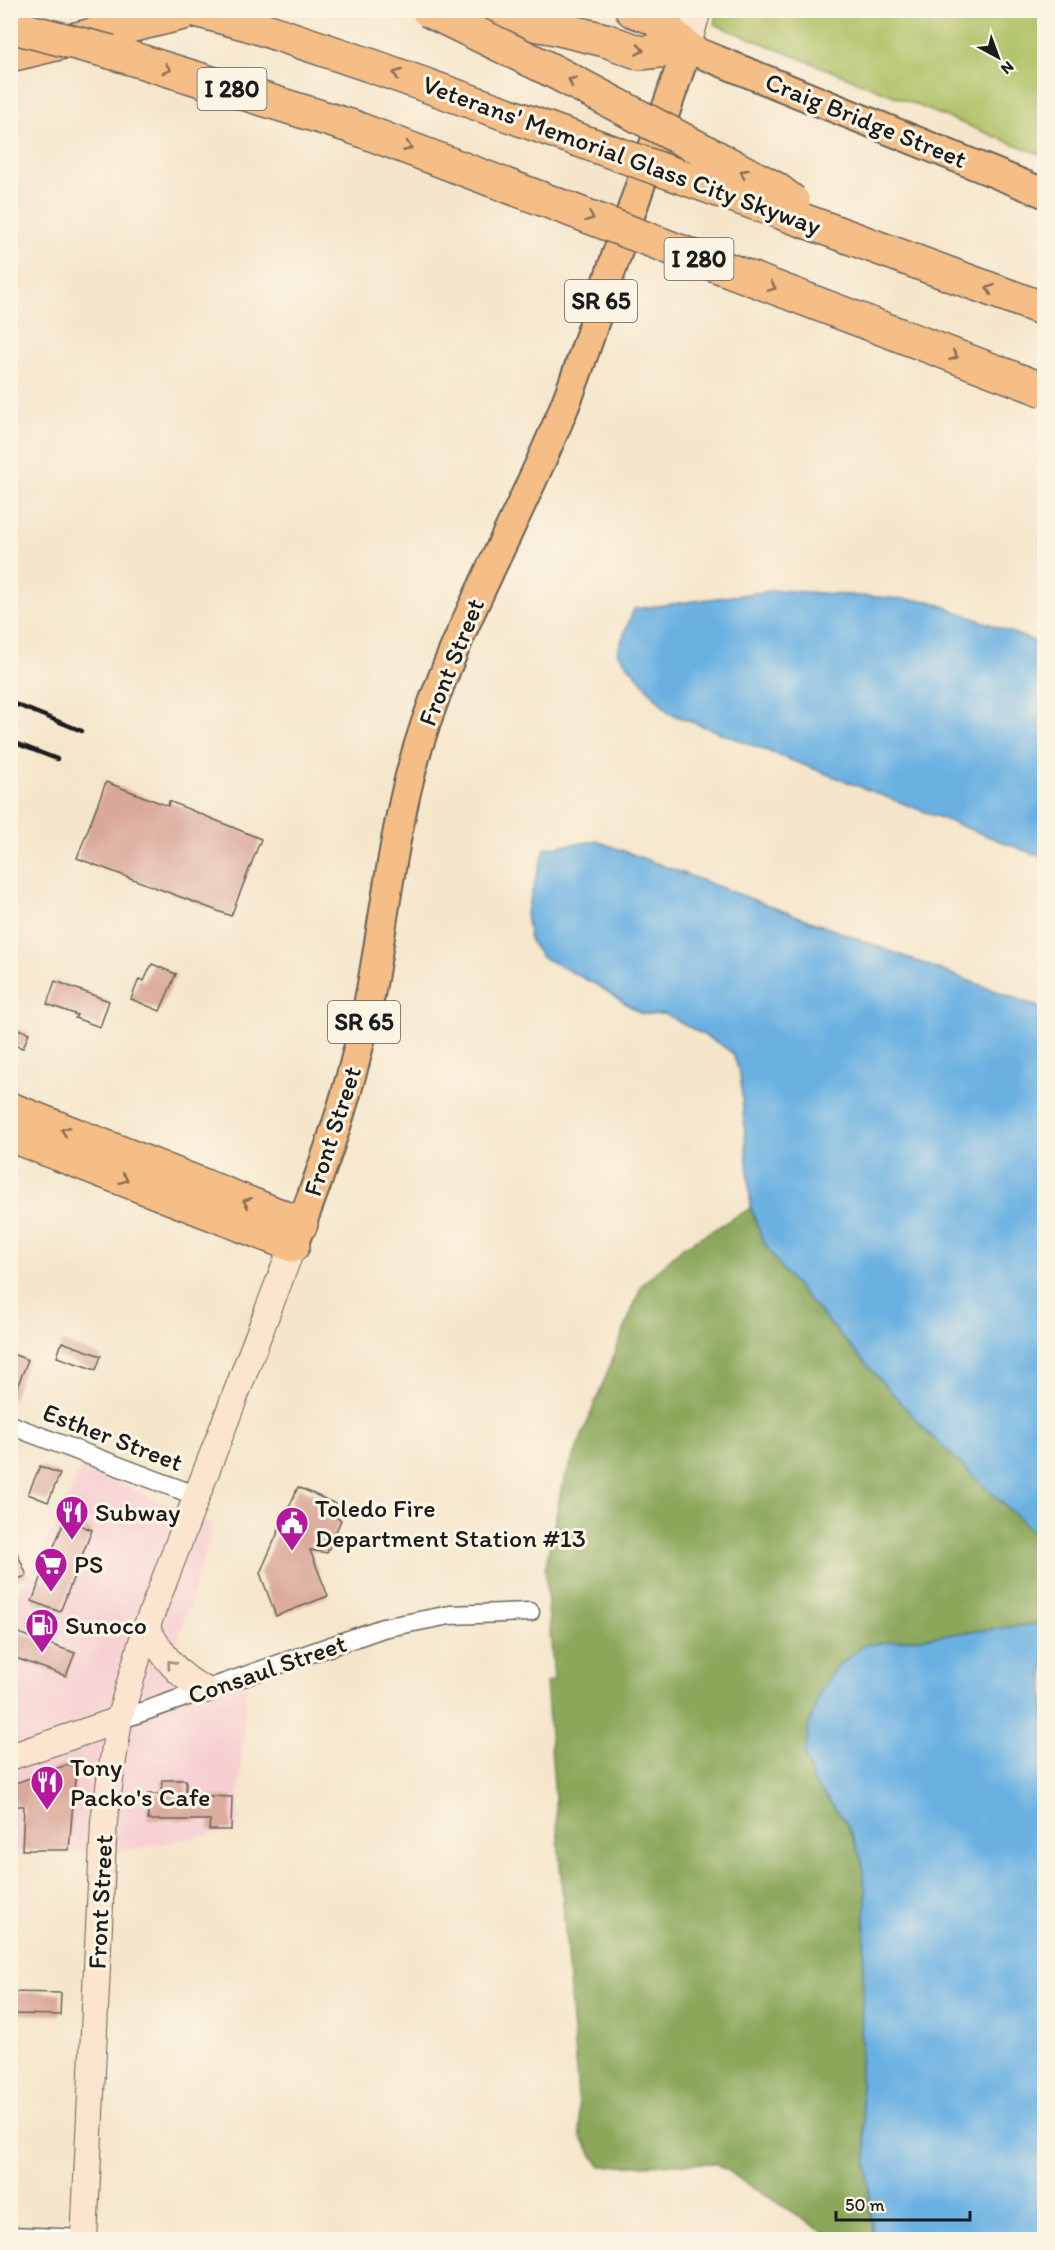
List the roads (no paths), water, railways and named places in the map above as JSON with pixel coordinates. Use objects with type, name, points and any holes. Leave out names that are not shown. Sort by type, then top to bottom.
[{"type":"highway","points":[[10,55],[196,10]]},
{"type":"highway","name":"Veterans' Memorial Glass City Skyway","points":[[196,10],[248,24],[375,67],[1044,309]]},
{"type":"highway","points":[[428,10],[553,71],[776,189],[827,229]]},
{"type":"highway","points":[[444,10],[551,27],[605,40],[640,53],[687,48]]},
{"type":"highway","points":[[632,10],[654,18],[687,48]]},
{"type":"highway","name":"I 280","points":[[10,26],[111,52],[353,127],[1044,390]]},
{"type":"highway","points":[[10,38],[111,52]]},
{"type":"highway","points":[[10,1109],[297,1234]]},
{"type":"highway","points":[[10,1135],[297,1234]]},
{"type":"main road","name":"Craig Bridge Street","points":[[687,48],[1044,193]]},
{"type":"main road","name":"Front Street","points":[[297,1234],[336,1124],[358,1051],[371,990],[393,848],[407,785],[424,728],[458,638],[536,474],[572,388],[687,48]]},
{"type":"street","name":"Front Street","points":[[687,48],[698,10]]},
{"type":"street","name":"Front Street","points":[[84,2239],[104,1821],[119,1720],[146,1628],[297,1234]]},
{"type":"street","name":"Esther Street","points":[[10,1425],[196,1496]]},
{"type":"street","name":"Consaul Street","points":[[10,1757],[383,1628],[450,1615],[530,1612]]},
{"type":"street","points":[[146,1628],[178,1672],[193,1684],[206,1690]]},
{"type":"street","points":[[10,2236],[84,2239]]},
{"type":"water","points":[[778,590],[930,601],[1044,645],[1044,858],[669,713],[617,652],[634,609]]},
{"type":"water","points":[[597,841],[1044,1009],[1044,1542],[928,1433],[784,1272],[763,1241],[751,1208],[740,1074],[733,1054],[720,1044],[665,1014],[642,1014],[597,985],[542,957],[530,941],[526,913],[545,848]]},
{"type":"water","points":[[1044,1623],[1044,2239],[873,2239],[860,2073],[866,1896],[862,1861],[846,1822],[814,1783],[805,1757],[809,1726],[820,1692],[836,1667],[865,1645]]},
{"type":"railway","points":[[10,702],[82,731]]},
{"type":"railway","points":[[10,741],[57,759]]},
{"type":"place","name":"Subway","points":[[72,1541]]},
{"type":"place","name":"Toledo Fire Department Station #13","points":[[292,1552]]},
{"type":"place","name":"PS","points":[[51,1593]]},
{"type":"place","name":"Sunoco","points":[[42,1654]]},
{"type":"place","name":"Tony Packo's Cafe","points":[[47,1811]]}]
